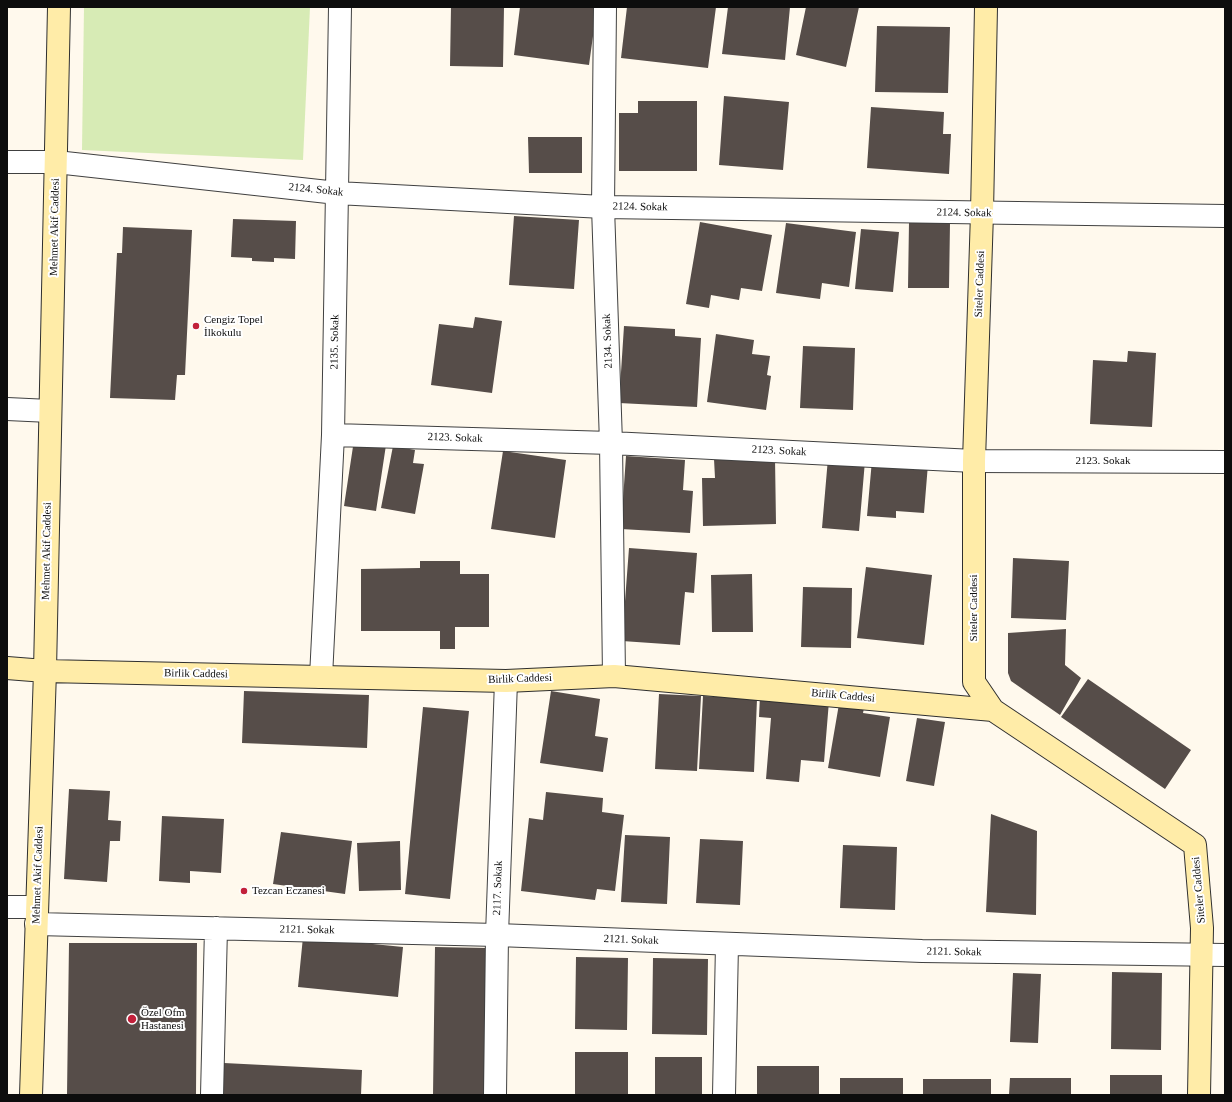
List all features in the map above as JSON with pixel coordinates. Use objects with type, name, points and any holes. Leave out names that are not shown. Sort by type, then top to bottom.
[{"type":"street","name":"Mehmet Akif Caddesi","points":[[31,1095],[45,671],[59,7]]},
{"type":"street","name":"2135. Sokak","points":[[320,677],[333,435],[340,7]]},
{"type":"street","name":"2134. Sokak","points":[[605,7],[603,207],[612,443],[614,676]]},
{"type":"street","name":"Siteler Caddesi","points":[[986,7],[982,213],[974,461],[974,682],[993,710],[1195,845],[1202,928],[1199,1095]]},
{"type":"street","name":"2124. Sokak","points":[[7,162],[56,162],[337,192],[603,207],[1225,216]]},
{"type":"street","points":[[7,410],[50,411]]},
{"type":"street","name":"2123. Sokak","points":[[333,435],[612,443],[974,461],[1225,462]]},
{"type":"street","name":"Birlik Caddesi","points":[[7,668],[45,671],[506,681],[614,676],[993,710]]},
{"type":"street","name":"2117. Sokak","points":[[495,1095],[497,935],[506,681]]},
{"type":"street","name":"2121. Sokak","points":[[7,907],[36,915],[216,928],[497,935],[922,952],[1225,955]]},
{"type":"street","points":[[212,1095],[216,928]]},
{"type":"street","points":[[724,1095],[727,944]]},
{"type":"green space","points":[[84,7],[310,7],[303,160],[82,150]]},
{"type":"building","points":[[451,7],[504,7],[503,67],[450,66]]},
{"type":"building","points":[[520,7],[597,7],[589,65],[514,55]]},
{"type":"building","points":[[627,7],[716,7],[708,68],[621,58]]},
{"type":"building","points":[[728,7],[790,7],[785,60],[722,54]]},
{"type":"building","points":[[806,7],[859,7],[846,67],[796,55]]},
{"type":"building","points":[[877,26],[950,27],[948,93],[875,92]]},
{"type":"building","points":[[724,96],[789,102],[783,170],[719,165]]},
{"type":"building","points":[[638,101],[697,101],[697,171],[619,171],[619,113],[638,113]]},
{"type":"building","points":[[871,107],[944,112],[943,134],[951,134],[949,174],[867,168]]},
{"type":"building","points":[[528,137],[582,137],[582,173],[529,173]]},
{"type":"building","points":[[514,216],[579,220],[574,289],[509,285]]},
{"type":"building","points":[[233,219],[296,221],[295,259],[274,258],[274,262],[252,261],[252,258],[231,257]]},
{"type":"building","points":[[700,222],[772,235],[762,291],[741,288],[739,300],[711,295],[709,308],[686,304]]},
{"type":"building","points":[[909,222],[950,223],[949,288],[908,288]]},
{"type":"building","points":[[786,223],[856,232],[849,287],[822,283],[820,299],[776,293]]},
{"type":"building","points":[[123,227],[192,230],[185,375],[177,375],[175,400],[110,398],[117,253],[122,253]]},
{"type":"building","points":[[861,229],[899,232],[893,292],[855,289]]},
{"type":"building","points":[[475,317],[502,321],[492,393],[431,385],[439,324],[473,328]]},
{"type":"building","points":[[624,326],[675,329],[675,336],[701,338],[697,407],[619,403]]},
{"type":"building","points":[[716,334],[754,340],[752,354],[770,356],[767,375],[771,376],[766,410],[707,402]]},
{"type":"building","points":[[803,346],[855,348],[853,410],[800,408]]},
{"type":"building","points":[[1128,351],[1156,353],[1152,427],[1090,424],[1093,360],[1127,362]]},
{"type":"building","points":[[354,440],[386,445],[376,511],[344,506]]},
{"type":"building","points":[[393,446],[415,450],[413,463],[424,464],[415,514],[381,508]]},
{"type":"building","points":[[503,451],[566,460],[555,538],[491,529]]},
{"type":"building","points":[[626,456],[685,460],[683,490],[693,491],[690,533],[621,529]]},
{"type":"building","points":[[775,458],[776,524],[703,526],[702,478],[715,478],[714,459]]},
{"type":"building","points":[[828,458],[865,461],[859,531],[822,528]]},
{"type":"building","points":[[872,460],[928,464],[924,513],[896,511],[896,518],[867,516]]},
{"type":"building","points":[[629,548],[697,553],[694,593],[685,592],[680,645],[622,641]]},
{"type":"building","points":[[1013,558],[1069,561],[1066,620],[1011,618]]},
{"type":"building","points":[[420,561],[460,561],[460,574],[489,574],[489,627],[455,627],[455,649],[440,649],[440,631],[361,631],[361,569],[420,568]]},
{"type":"building","points":[[866,567],[932,575],[924,645],[857,638]]},
{"type":"building","points":[[752,574],[753,632],[712,632],[711,575]]},
{"type":"building","points":[[803,587],[852,588],[851,648],[801,647]]},
{"type":"building","points":[[1066,629],[1065,665],[1081,678],[1060,715],[1011,681],[1008,673],[1008,633]]},
{"type":"building","points":[[1088,679],[1191,750],[1165,789],[1061,717]]},
{"type":"building","points":[[244,691],[369,695],[367,748],[242,743]]},
{"type":"building","points":[[551,691],[600,699],[595,736],[608,738],[603,772],[540,763]]},
{"type":"building","points":[[659,694],[701,696],[697,771],[655,769]]},
{"type":"building","points":[[760,695],[829,701],[824,762],[801,760],[799,782],[766,779],[771,718],[759,717]]},
{"type":"building","points":[[703,696],[757,699],[754,772],[699,769]]},
{"type":"building","points":[[839,704],[864,708],[863,713],[890,717],[880,777],[828,768]]},
{"type":"building","points":[[423,707],[469,711],[450,899],[405,894]]},
{"type":"building","points":[[917,718],[945,722],[934,786],[906,781]]},
{"type":"building","points":[[69,789],[110,791],[108,820],[121,821],[120,841],[110,841],[107,882],[64,879]]},
{"type":"building","points":[[546,792],[603,798],[602,812],[624,815],[615,891],[597,889],[595,900],[521,891],[529,818],[543,820]]},
{"type":"building","points":[[991,814],[1037,831],[1036,915],[986,912]]},
{"type":"building","points":[[162,816],[224,819],[221,873],[190,871],[190,883],[159,881]]},
{"type":"building","points":[[281,832],[352,841],[345,894],[273,884]]},
{"type":"building","points":[[625,835],[670,837],[667,904],[621,902]]},
{"type":"building","points":[[700,839],[743,841],[740,905],[696,903]]},
{"type":"building","points":[[400,841],[401,890],[359,891],[357,843]]},
{"type":"building","points":[[843,845],[897,847],[895,910],[840,908]]},
{"type":"building","points":[[303,937],[403,947],[398,997],[298,987]]},
{"type":"building","name":"Özel Ofm Hastanesi","points":[[69,943],[197,943],[196,1095],[67,1095]]},
{"type":"building","points":[[435,947],[487,948],[485,1095],[433,1095]]},
{"type":"building","points":[[576,957],[628,958],[627,1030],[575,1029]]},
{"type":"building","points":[[653,958],[708,959],[707,1035],[652,1034]]},
{"type":"building","points":[[1112,972],[1162,973],[1161,1050],[1111,1049]]},
{"type":"building","points":[[1013,973],[1041,974],[1038,1043],[1010,1042]]},
{"type":"building","points":[[575,1052],[628,1052],[628,1095],[575,1095]]},
{"type":"building","points":[[655,1057],[702,1057],[702,1095],[655,1095]]},
{"type":"building","points":[[224,1063],[362,1070],[361,1095],[222,1095]]},
{"type":"building","points":[[757,1066],[819,1066],[819,1095],[757,1095]]},
{"type":"building","points":[[1110,1075],[1162,1075],[1162,1095],[1110,1095]]},
{"type":"building","points":[[840,1078],[903,1078],[903,1095],[840,1095]]},
{"type":"building","points":[[1010,1078],[1071,1078],[1071,1095],[1009,1095]]},
{"type":"building","points":[[923,1079],[991,1079],[991,1095],[923,1095]]},
{"type":"place","name":"Cengiz Topel İlkokulu","points":[[196,326]]},
{"type":"place","name":"Tezcan Eczanesi","points":[[244,891]]},
{"type":"place","name":"Özel Ofm Hastanesi","points":[[132,1019]]}]
